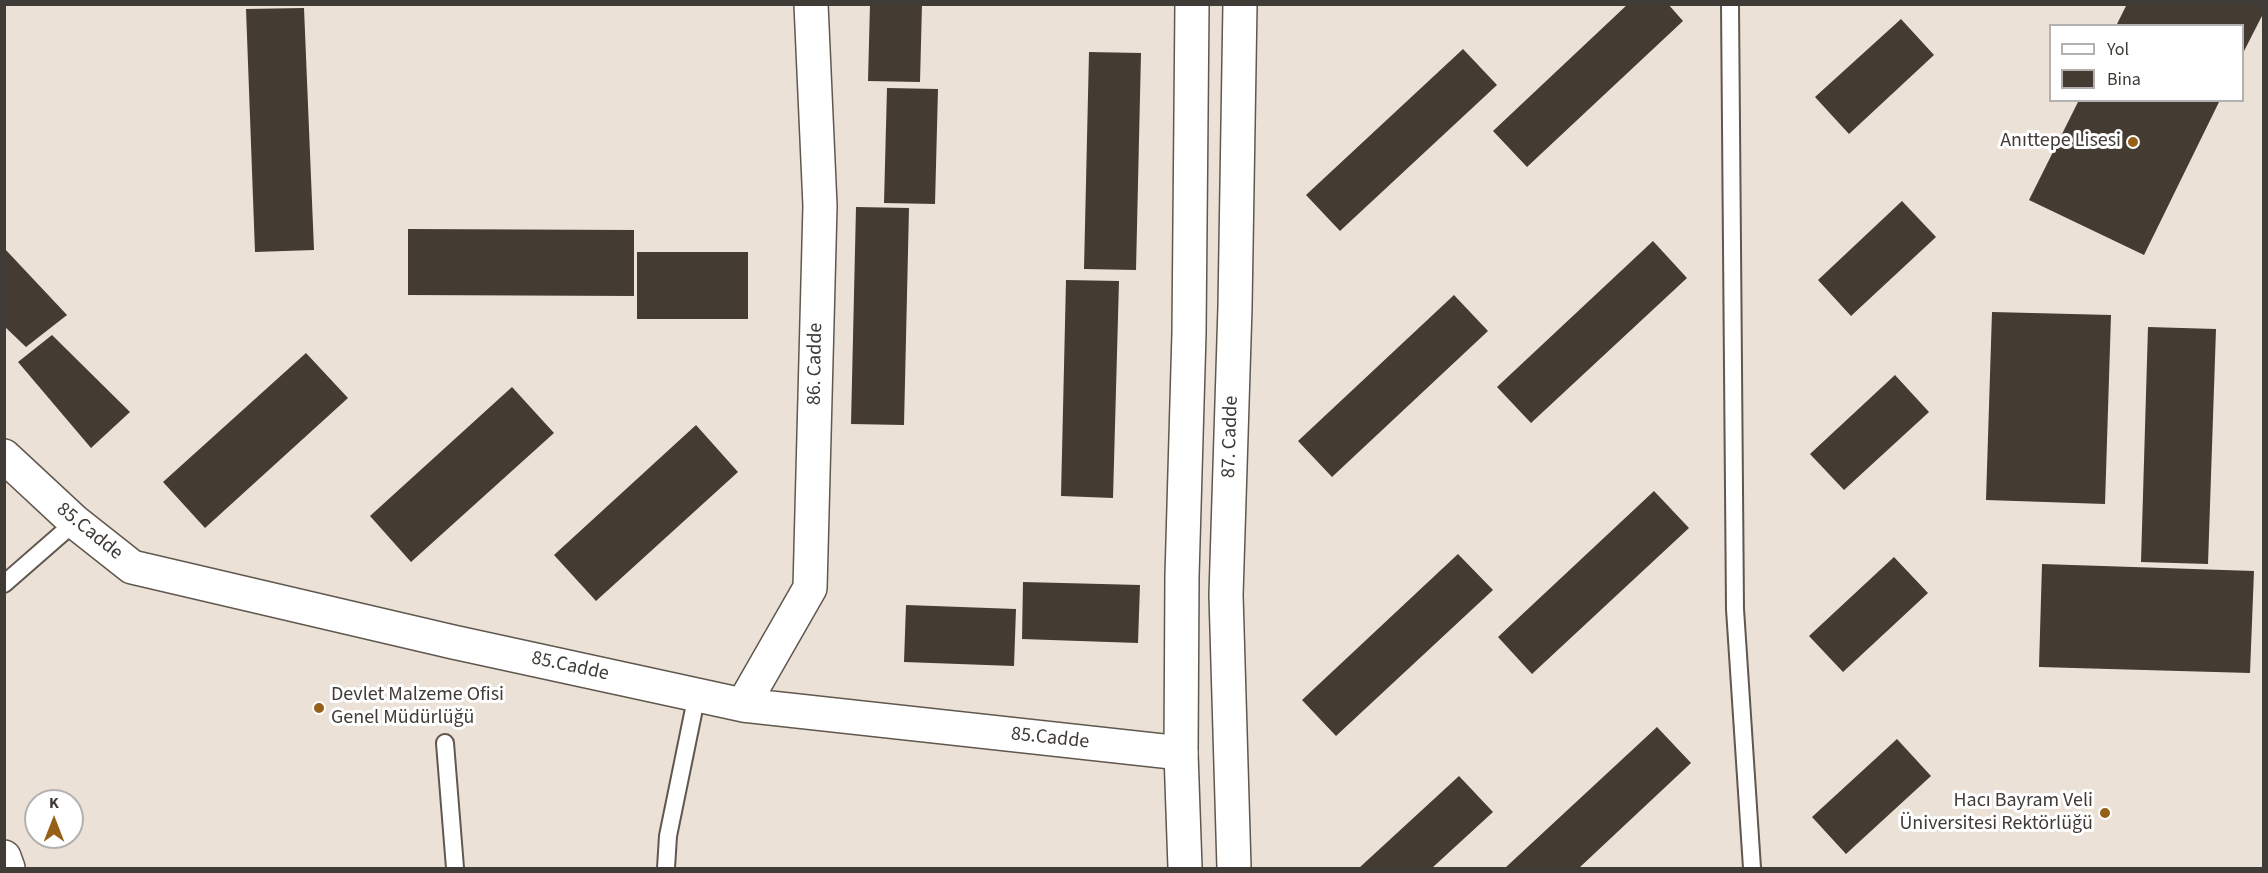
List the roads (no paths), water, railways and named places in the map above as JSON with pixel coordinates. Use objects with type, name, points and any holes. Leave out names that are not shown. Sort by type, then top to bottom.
[{"type":"street","name":"86. Cadde","points":[[743,705],[810,588],[820,206],[811,4]]},
{"type":"street","points":[[1185,868],[1181,753],[1182,576],[1189,333],[1192,4]]},
{"type":"street","name":"87. Cadde","points":[[1234,868],[1226,595],[1235,307],[1240,4]]},
{"type":"street","name":"85.Cadde","points":[[4,456],[75,522],[132,567],[453,642],[743,705],[1181,753]]},
{"type":"street","points":[[4,857],[8,868]]},
{"type":"lane","points":[[1730,4],[1735,609],[1752,868]]},
{"type":"lane","points":[[4,584],[75,522]]},
{"type":"lane","points":[[666,868],[668,836],[697,694]]},
{"type":"lane","points":[[445,743],[455,868]]},
{"type":"place","name":"Anıttepe Lisesi","points":[[2133,142]]},
{"type":"place","name":"Devlet Malzeme Ofisi Genel Müdürlüğü","points":[[319,708]]},
{"type":"place","name":"Hacı Bayram Veli Üniversitesi Rektörlüğü","points":[[2105,813]]}]
